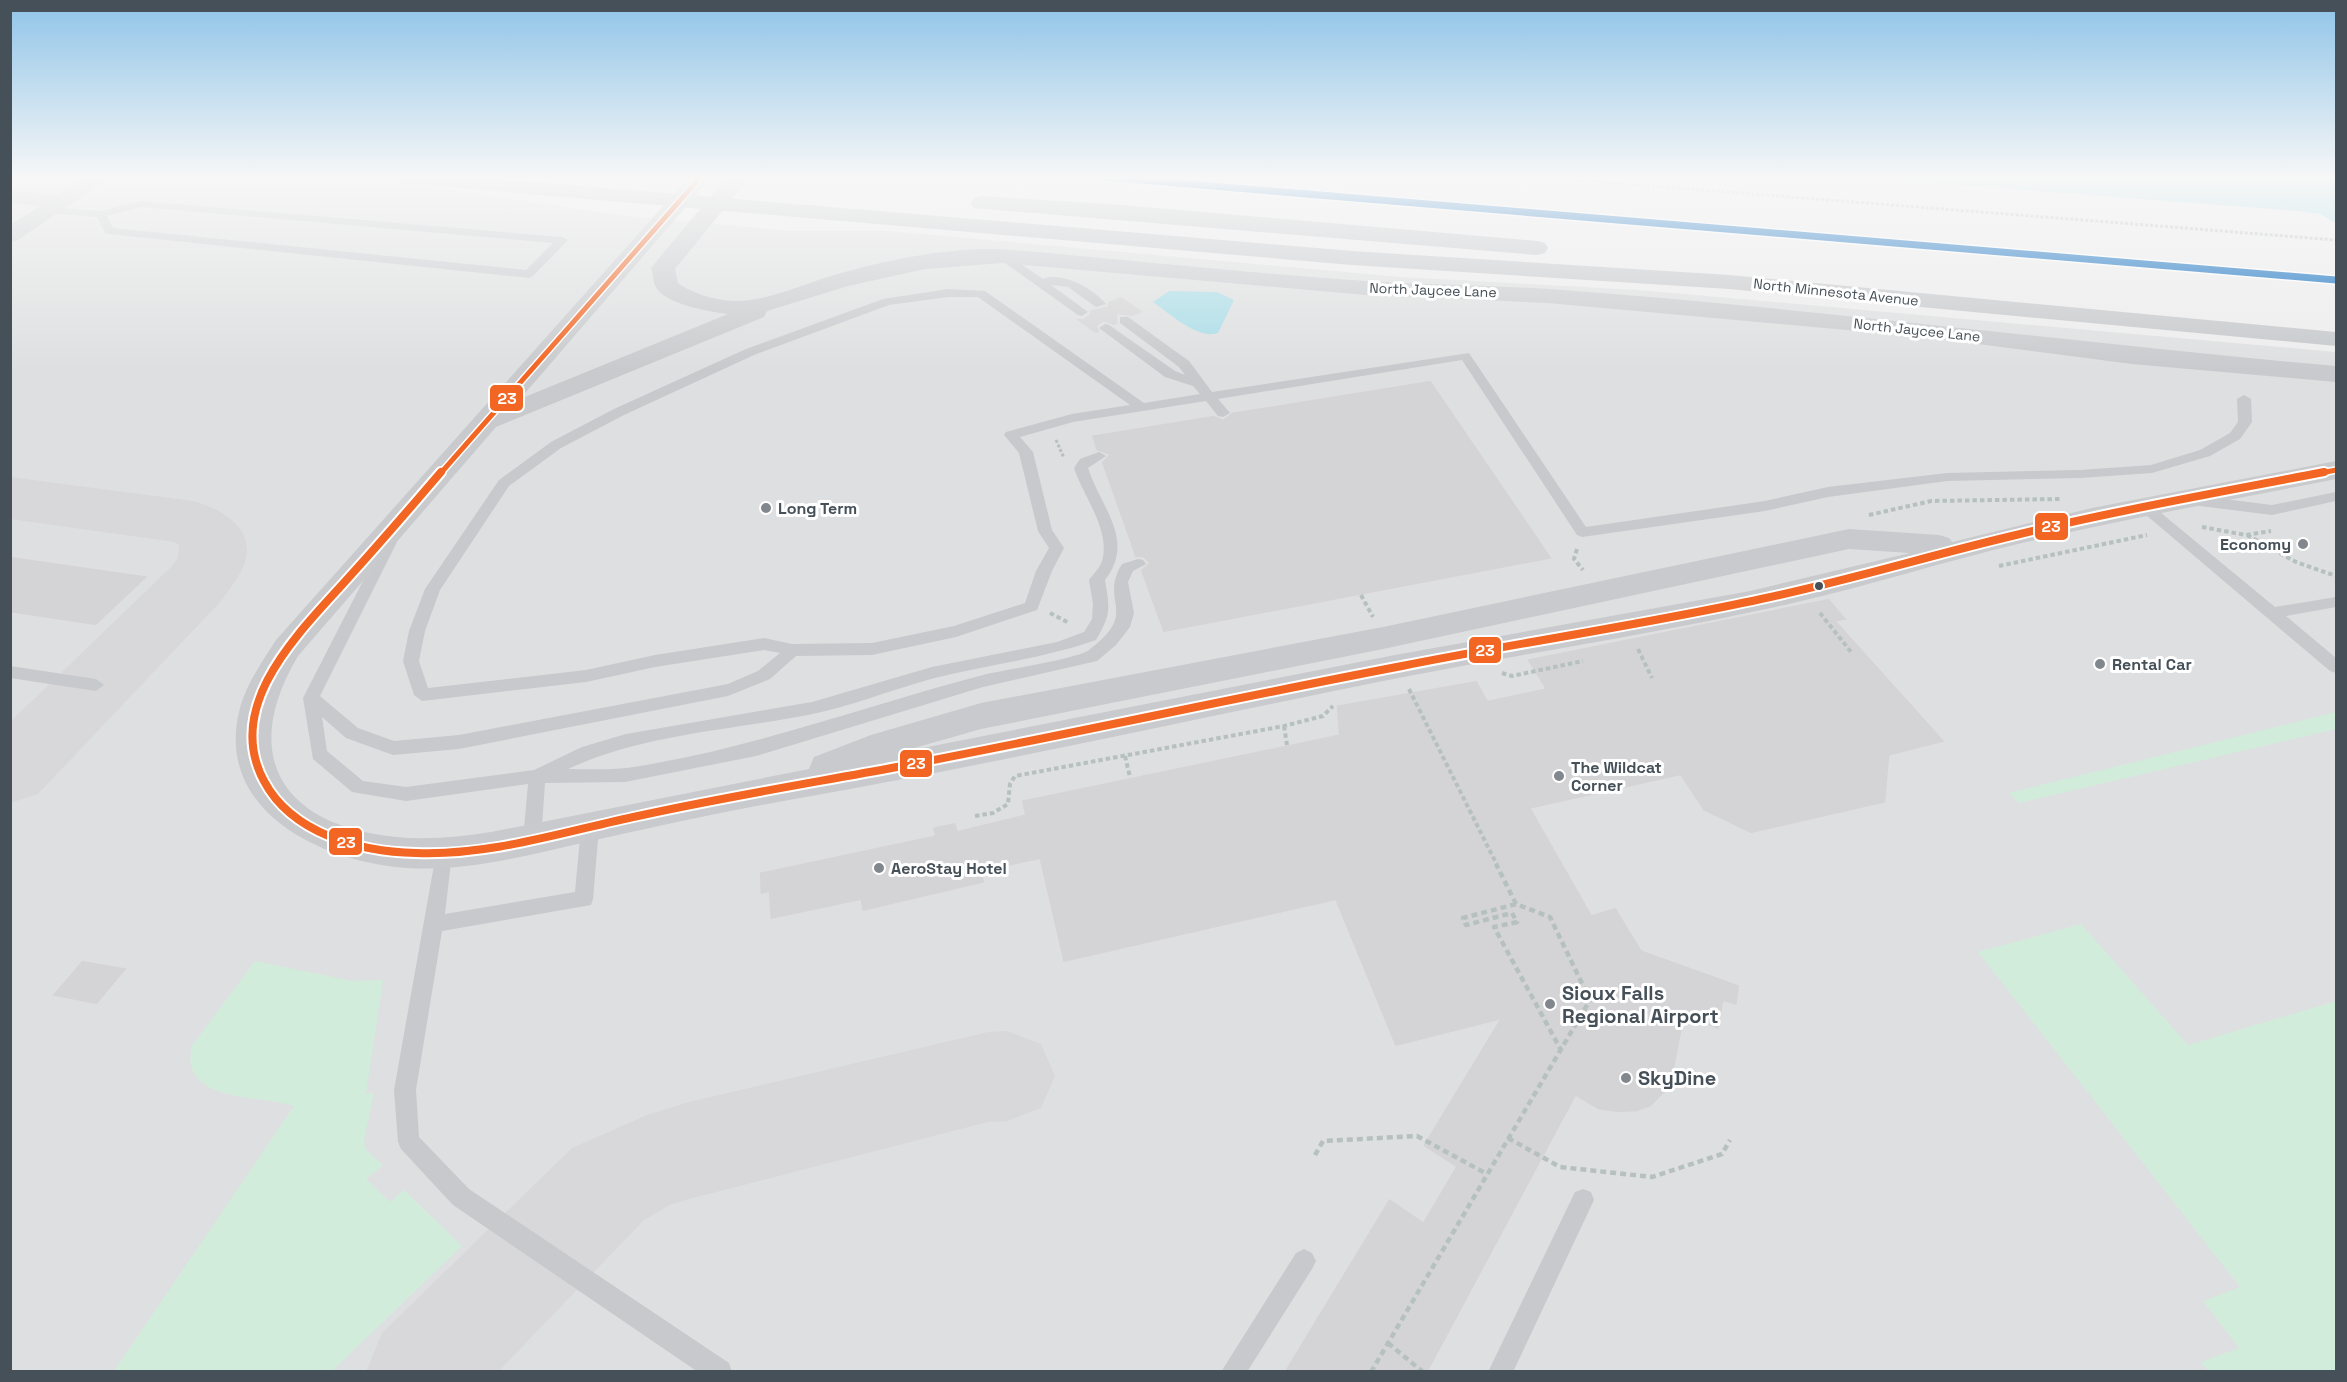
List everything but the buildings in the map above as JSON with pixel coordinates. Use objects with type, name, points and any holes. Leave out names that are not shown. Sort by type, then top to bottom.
[{"type":"main road","name":"North Jaycee Lane","points":[[645,241],[400,523],[307,622],[287,648],[260,697],[253,722],[254,748],[261,776],[276,801],[295,820],[313,830],[354,845],[393,852],[443,853],[484,849],[766,790],[975,754],[1398,666],[1800,591],[2144,506],[2337,470]]},
{"type":"main road","name":"North Jaycee Lane","points":[[672,241],[663,268],[667,286],[692,300],[735,308],[759,306],[842,280],[925,262],[1002,256],[1263,277],[1366,288],[1548,296],[1924,330],[2132,356],[2337,374]]},
{"type":"main road","name":"North Minnesota Avenue","points":[[1189,241],[1352,258],[1729,282],[2337,339]]},
{"type":"main road","name":"North Minnesota Avenue","points":[[1467,241],[2337,322]]},
{"type":"main road","points":[[485,423],[790,298]]},
{"type":"lane","points":[[214,241],[529,273],[561,241]]},
{"type":"lane","points":[[1002,256],[1032,278],[1095,306]]},
{"type":"lane","points":[[1032,278],[1091,289],[1095,306]]},
{"type":"lane","points":[[1048,281],[1095,306]]},
{"type":"lane","points":[[1143,408],[1066,351],[981,294],[948,293],[887,302],[750,352],[619,412],[556,445],[504,483],[433,589],[417,631],[411,660],[422,695],[586,676],[655,661],[764,644],[792,651],[872,649],[956,631],[1032,606],[1044,571],[1057,548],[1045,531],[1026,452],[1011,435],[1072,418],[1143,408],[1465,356],[1582,532],[1765,506],[1828,492],[1937,478],[2080,474],[2152,469],[2205,453],[2235,436],[2245,422],[2244,399]]},
{"type":"lane","points":[[1198,383],[1170,374],[1119,322],[1184,364],[1223,414]]},
{"type":"lane","points":[[537,776],[588,752],[626,741],[812,708],[932,673],[1059,647],[1090,636],[1100,619],[1101,604],[1097,580],[1110,559],[1108,536],[1084,481],[1081,468],[1085,462],[1098,456]]},
{"type":"lane","points":[[2186,499],[2272,510],[2337,497]]},
{"type":"lane","points":[[2144,506],[2337,667]]},
{"type":"lane","points":[[400,523],[311,698],[319,754],[358,787],[406,794],[537,776],[624,775],[756,749],[983,681],[1091,657],[1122,627],[1126,613],[1120,582],[1127,568],[1137,564]]},
{"type":"lane","points":[[2272,613],[2337,602]]},
{"type":"lane","points":[[311,698],[352,734],[393,748],[459,742],[728,690],[754,682],[780,666],[792,651]]},
{"type":"lane","points":[[10,672],[96,685]]},
{"type":"lane","points":[[532,840],[537,776]]},
{"type":"lane","points":[[434,924],[584,899],[590,827]]},
{"type":"lane","points":[[443,853],[434,924],[405,1090],[409,1142],[461,1197],[720,1371]]},
{"type":"lane","points":[[1500,1371],[1583,1200]]},
{"type":"lane","points":[[1233,1371],[1304,1261]]},
{"type":"path","points":[[1931,501],[2064,499]]},
{"type":"path","points":[[1582,532],[1574,559],[1587,576]]},
{"type":"path","points":[[2246,535],[2296,562],[2337,576]]},
{"type":"path","points":[[1361,595],[1377,626]]},
{"type":"path","points":[[1820,613],[1851,652]]},
{"type":"path","points":[[1638,650],[1652,678]]},
{"type":"path","points":[[1410,692],[1516,904]]},
{"type":"path","points":[[1284,726],[1287,745]]},
{"type":"path","points":[[1125,756],[1130,777]]},
{"type":"path","points":[[1371,1371],[1508,1138],[1561,1050],[1590,1000],[1550,917],[1516,904],[1462,918],[1466,925],[1512,913],[1517,922],[1494,927],[1561,1050]]},
{"type":"path","points":[[1315,1155],[1323,1141],[1417,1137],[1487,1174]]},
{"type":"path","points":[[1508,1138],[1560,1167],[1652,1177],[1722,1154],[1730,1140]]},
{"type":"path","points":[[1388,1343],[1423,1371]]},
{"type":"shaded area","name":"Sioux Falls Regional Airport","points":[[10,241],[1006,241],[1401,277],[1639,290],[2336,352],[2336,1371],[11,1371]]},
{"type":"green space","points":[[2336,712],[2336,729],[2019,803],[2009,793]]},
{"type":"green space","points":[[2081,924],[2188,1045],[2336,1001],[2336,1371],[2208,1371],[2201,1362],[2239,1348],[2203,1301],[2240,1287],[1978,952]]},
{"type":"green space","points":[[255,961],[353,981],[383,980],[366,1094],[374,1092],[364,1141],[366,1150],[383,1165],[366,1179],[390,1202],[404,1190],[462,1246],[332,1371],[114,1371],[294,1106],[224,1093],[209,1087],[197,1077],[191,1064],[192,1046]]},
{"type":"water","points":[[1169,291],[1217,292],[1234,300],[1218,333],[1202,333],[1184,324],[1153,302]]},
{"type":"taxiway","points":[[10,498],[193,523],[209,536],[213,551],[209,566],[197,583],[10,772]]},
{"type":"taxiway","points":[[421,1372],[608,1184],[627,1173],[647,1164],[710,1145],[988,1077],[1007,1076]]},
{"type":"transit line","name":"23","points":[[644,241],[287,648],[276,665],[256,711],[253,751],[261,776],[274,798],[293,816],[316,830],[341,841],[368,848],[419,854],[467,851],[515,843],[631,817],[1003,747],[1395,667],[1750,602],[1853,578],[2011,536],[2174,501],[2336,470]]},
{"type":"transit line","points":[[1875,241],[2336,280]]},
{"type":"place","name":"Long Term","points":[[766,508]]},
{"type":"place","name":"Economy","points":[[2303,544]]},
{"type":"place","name":"Rental Car","points":[[2100,664]]},
{"type":"place","name":"The Wildcat Corner","points":[[1559,776]]},
{"type":"place","name":"AeroStay Hotel","points":[[879,868]]},
{"type":"place","name":"Sioux Falls Regional Airport","points":[[1550,1004]]},
{"type":"place","name":"SkyDine","points":[[1626,1078]]}]
